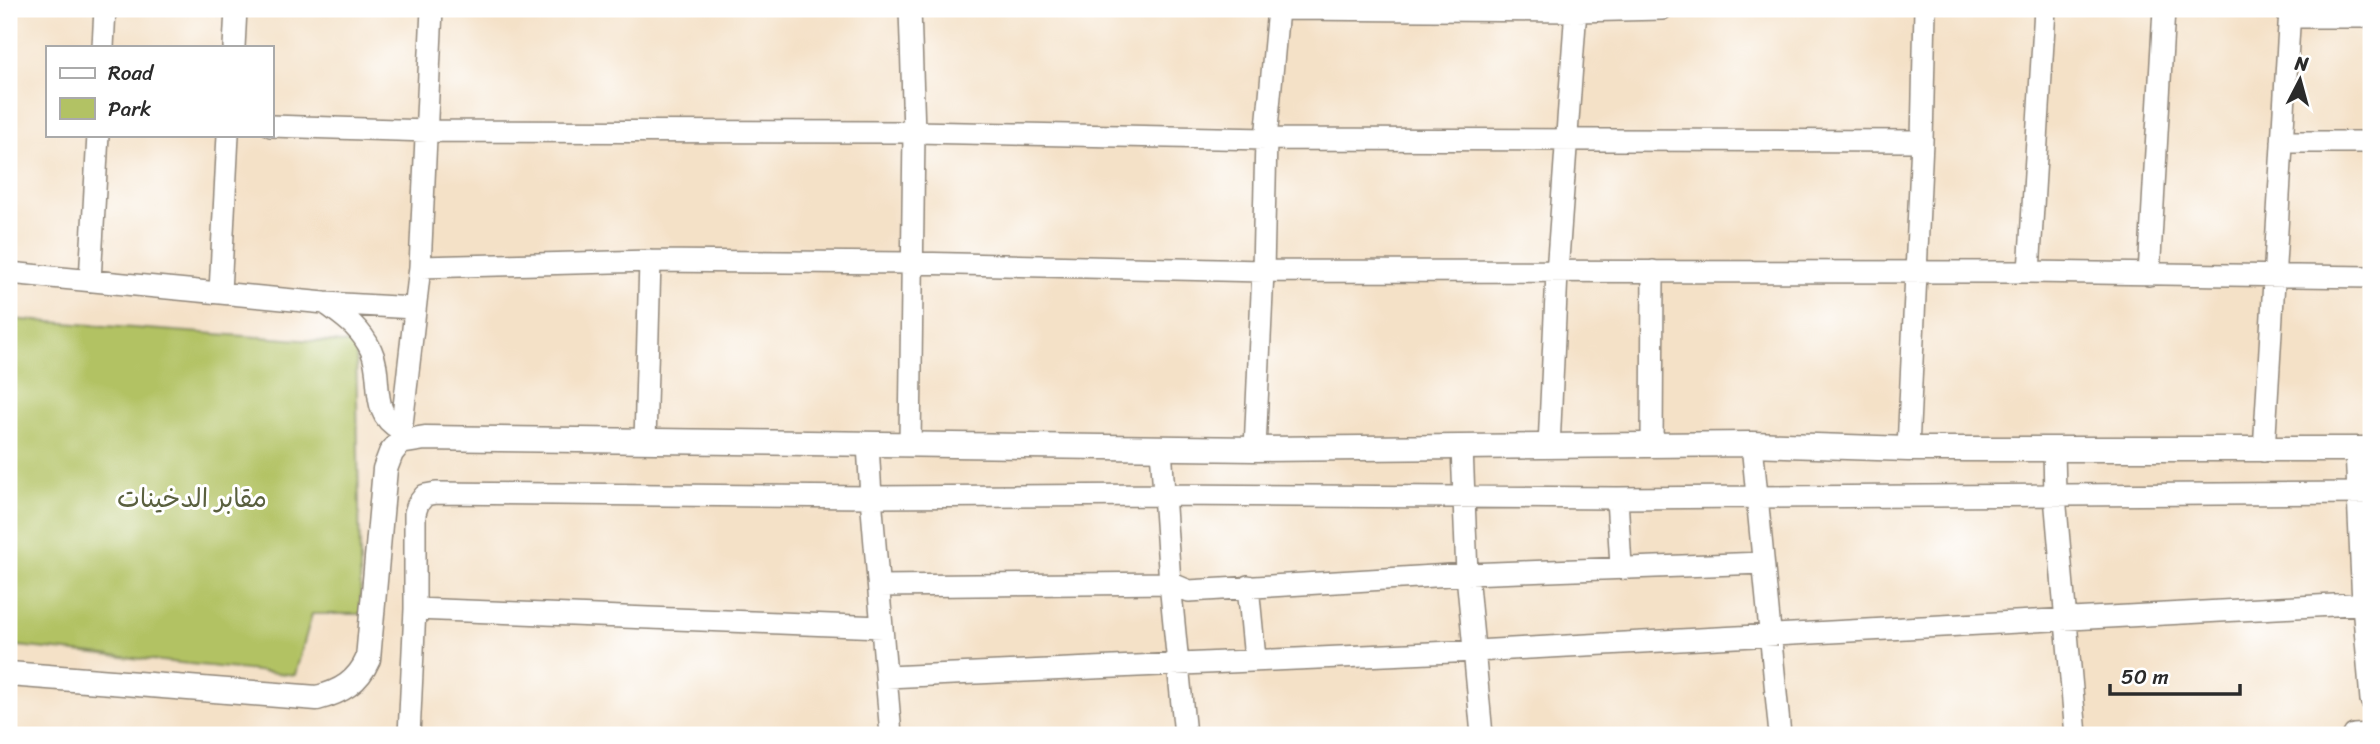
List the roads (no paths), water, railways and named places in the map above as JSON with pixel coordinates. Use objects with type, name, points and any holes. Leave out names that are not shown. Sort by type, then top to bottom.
[{"type":"street","points":[[103,46],[105,9]]},
{"type":"street","points":[[234,46],[236,9]]},
{"type":"street","points":[[9,674],[317,698],[343,688],[358,676],[368,659],[385,469],[400,436],[420,267],[432,9]]},
{"type":"street","points":[[910,9],[914,132],[910,444]]},
{"type":"street","points":[[1255,449],[1266,139],[1278,9]]},
{"type":"street","points":[[1284,9],[1662,9]]},
{"type":"street","points":[[1908,449],[1925,9]]},
{"type":"street","points":[[2029,272],[2045,9]]},
{"type":"street","points":[[2149,275],[2164,9]]},
{"type":"street","points":[[1549,447],[1557,273],[1576,10]]},
{"type":"street","points":[[2264,451],[2289,13],[2371,17]]},
{"type":"street","points":[[273,126],[428,131],[914,132],[1266,139],[1922,141]]},
{"type":"street","points":[[90,281],[98,136]]},
{"type":"street","points":[[220,292],[228,136]]},
{"type":"street","points":[[2282,142],[2371,142]]},
{"type":"street","points":[[420,267],[650,261],[911,263],[1263,271],[2029,272],[2371,277]]},
{"type":"street","points":[[645,441],[650,261]]},
{"type":"street","points":[[1652,446],[1653,271]]},
{"type":"street","points":[[9,273],[325,303],[414,308]]},
{"type":"street","points":[[325,303],[354,324],[365,339],[373,354],[378,393],[384,416],[389,423],[400,436],[425,438],[1255,449],[1752,444],[1908,449],[2363,449],[2371,700]]},
{"type":"street","points":[[868,444],[870,497],[891,735]]},
{"type":"street","points":[[1752,444],[1780,735]]},
{"type":"street","points":[[1161,448],[1170,583],[1185,735]]},
{"type":"street","points":[[1462,448],[1467,574],[1482,735]]},
{"type":"street","points":[[2054,449],[2055,496],[2076,735]]},
{"type":"street","points":[[409,735],[415,609],[415,513],[425,495],[436,493],[870,497],[1164,495],[1617,498],[2364,494]]},
{"type":"street","points":[[1617,498],[1621,566]]},
{"type":"street","points":[[879,586],[1170,583],[1189,591],[1621,566],[1762,563]]},
{"type":"street","points":[[1248,586],[1255,659]]},
{"type":"street","points":[[887,677],[1475,651],[2367,603]]},
{"type":"street","points":[[415,609],[883,627]]},
{"type":"street","points":[[2354,735],[2371,734]]},
{"type":"park label","name":"مقابر الدخينات","points":[[192,498]]}]
